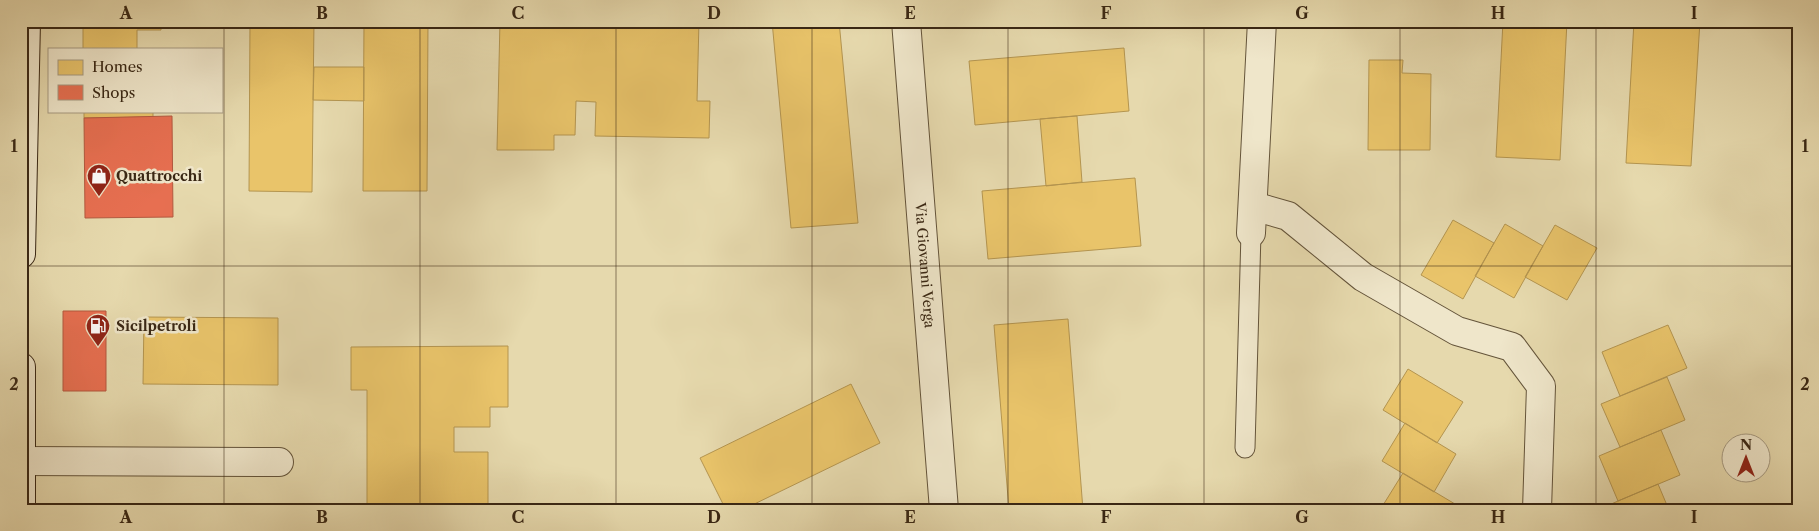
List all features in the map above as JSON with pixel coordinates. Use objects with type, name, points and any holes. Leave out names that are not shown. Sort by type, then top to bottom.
[{"type":"street","points":[[21,254],[26,21]]},
{"type":"street","name":"Via Giovanni Verga","points":[[906,21],[944,510]]},
{"type":"street","points":[[1251,233],[1262,21]]},
{"type":"street","points":[[1253,206],[1288,216],[1363,277],[1457,331],[1512,348],[1541,386],[1537,510]]},
{"type":"street","points":[[21,367],[21,510]]},
{"type":"street","points":[[21,461],[279,462]]},
{"type":"lane","points":[[1245,448],[1251,233]]},
{"type":"building: Homes","points":[[83,21],[161,21],[161,30],[137,30],[137,48],[83,48]]},
{"type":"building: Homes","points":[[250,21],[314,21],[312,192],[249,191]]},
{"type":"building: Homes","points":[[364,21],[428,21],[427,191],[363,191]]},
{"type":"building: Homes","points":[[500,21],[699,21],[697,101],[710,101],[709,138],[595,136],[596,102],[576,101],[575,135],[554,135],[554,150],[497,150]]},
{"type":"building: Homes","points":[[772,21],[839,21],[858,223],[791,228]]},
{"type":"building: Homes","points":[[1503,21],[1567,21],[1560,160],[1496,157]]},
{"type":"building: Homes","points":[[1634,21],[1700,21],[1691,166],[1626,163]]},
{"type":"building: Homes","points":[[1124,48],[1129,111],[975,125],[969,61]]},
{"type":"building: Homes","points":[[1369,60],[1403,60],[1402,73],[1431,74],[1430,150],[1368,150]]},
{"type":"building: Homes","points":[[314,67],[364,67],[364,101],[313,100]]},
{"type":"building: Homes","points":[[84,112],[153,112],[153,117],[84,118]]},
{"type":"building: Homes","points":[[1077,116],[1082,182],[1046,186],[1040,119]]},
{"type":"building: Homes","points":[[1135,178],[1141,246],[988,259],[982,191]]},
{"type":"building: Homes","points":[[1453,220],[1494,243],[1463,299],[1421,275]]},
{"type":"building: Homes","points":[[1505,224],[1543,246],[1514,298],[1475,276]]},
{"type":"building: Homes","points":[[1555,225],[1597,248],[1567,300],[1525,277]]},
{"type":"building: Homes","points":[[144,317],[278,318],[278,385],[143,384]]},
{"type":"building: Homes","points":[[1068,319],[1083,510],[1009,510],[994,325]]},
{"type":"building: Homes","points":[[1668,325],[1687,368],[1620,396],[1602,352]]},
{"type":"building: Homes","points":[[508,346],[508,407],[490,407],[490,427],[454,427],[454,452],[488,452],[488,510],[353,510],[353,508],[367,508],[367,390],[351,390],[351,347]]},
{"type":"building: Homes","points":[[1408,369],[1463,402],[1437,443],[1383,410]]},
{"type":"building: Homes","points":[[1667,377],[1685,420],[1620,447],[1601,404]]},
{"type":"building: Homes","points":[[851,384],[880,443],[742,510],[726,510],[700,458]]},
{"type":"building: Homes","points":[[1405,423],[1456,454],[1434,492],[1382,461]]},
{"type":"building: Homes","points":[[1661,430],[1680,475],[1618,501],[1599,456]]},
{"type":"building: Homes","points":[[1403,473],[1455,504],[1451,510],[1380,510]]},
{"type":"building: Homes","points":[[1658,484],[1669,510],[1598,510],[1618,501]]},
{"type":"building: Homes","points":[[78,505],[259,506],[259,510],[78,510]]},
{"type":"building: Shops","points":[[172,116],[173,217],[85,218],[84,118]]},
{"type":"building: Shops","points":[[63,311],[106,311],[106,391],[63,391]]},
{"type":"place","name":"Quattrocchi","points":[[99,197]]},
{"type":"place","name":"Sicilpetroli","points":[[98,347]]}]
